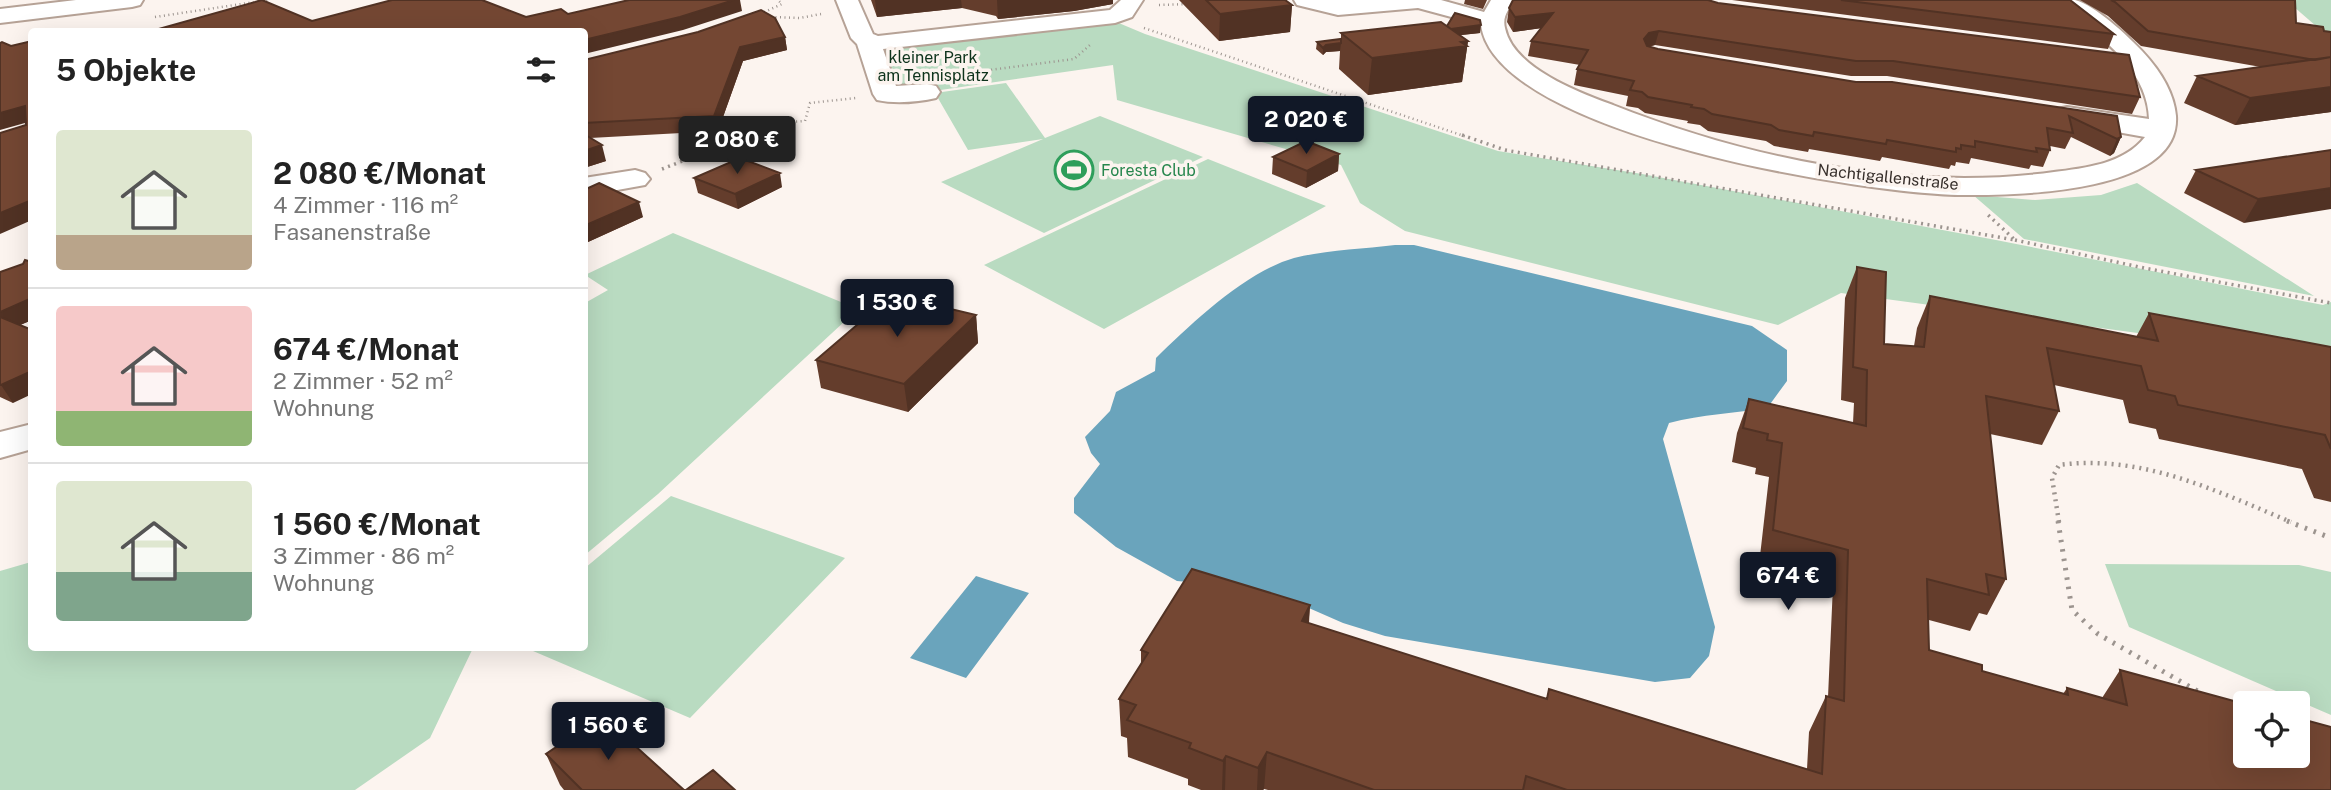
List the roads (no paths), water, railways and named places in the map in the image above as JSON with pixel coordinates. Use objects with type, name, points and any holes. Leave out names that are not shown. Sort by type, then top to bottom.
[{"type":"street","points":[[0,16],[132,0]]},
{"type":"street","points":[[848,4],[863,38],[868,41],[911,40],[1115,16],[1126,10],[1132,0]]},
{"type":"street","points":[[1305,0],[1338,8],[1419,1],[1491,26]]},
{"type":"street","points":[[2038,110],[2162,129],[2164,118],[2160,99],[2139,63],[2117,40],[2056,1]]},
{"type":"street","name":"Nachtigallenstraße","points":[[1491,26],[1507,55],[1521,68],[1564,94],[1623,120],[1680,139],[1812,169],[1885,180],[1956,185],[2030,185],[2099,175],[2138,160],[2151,149],[2162,129]]},
{"type":"street","points":[[868,41],[886,94],[927,92]]},
{"type":"street","points":[[2098,57],[2139,63]]},
{"type":"street","points":[[588,186],[635,179]]},
{"type":"street","points":[[0,445],[28,437]]},
{"type":"water","points":[[1414,245],[1752,326],[1787,350],[1787,381],[1768,407],[1669,423],[1663,439],[1715,627],[1709,656],[1690,678],[1655,682],[1385,636],[1343,623],[1286,598],[1232,586],[1177,581],[1116,547],[1074,513],[1074,498],[1100,464],[1091,453],[1085,437],[1110,411],[1116,392],[1155,371],[1156,358],[1220,300],[1257,275],[1294,258],[1331,251]]},
{"type":"water","points":[[976,576],[1029,593],[966,678],[910,658]]},
{"type":"place","name":"Foresta Club","points":[[1074,170]]},
{"type":"park label","name":"kleiner Park am Tennisplatz","points":[[933,66]]}]
